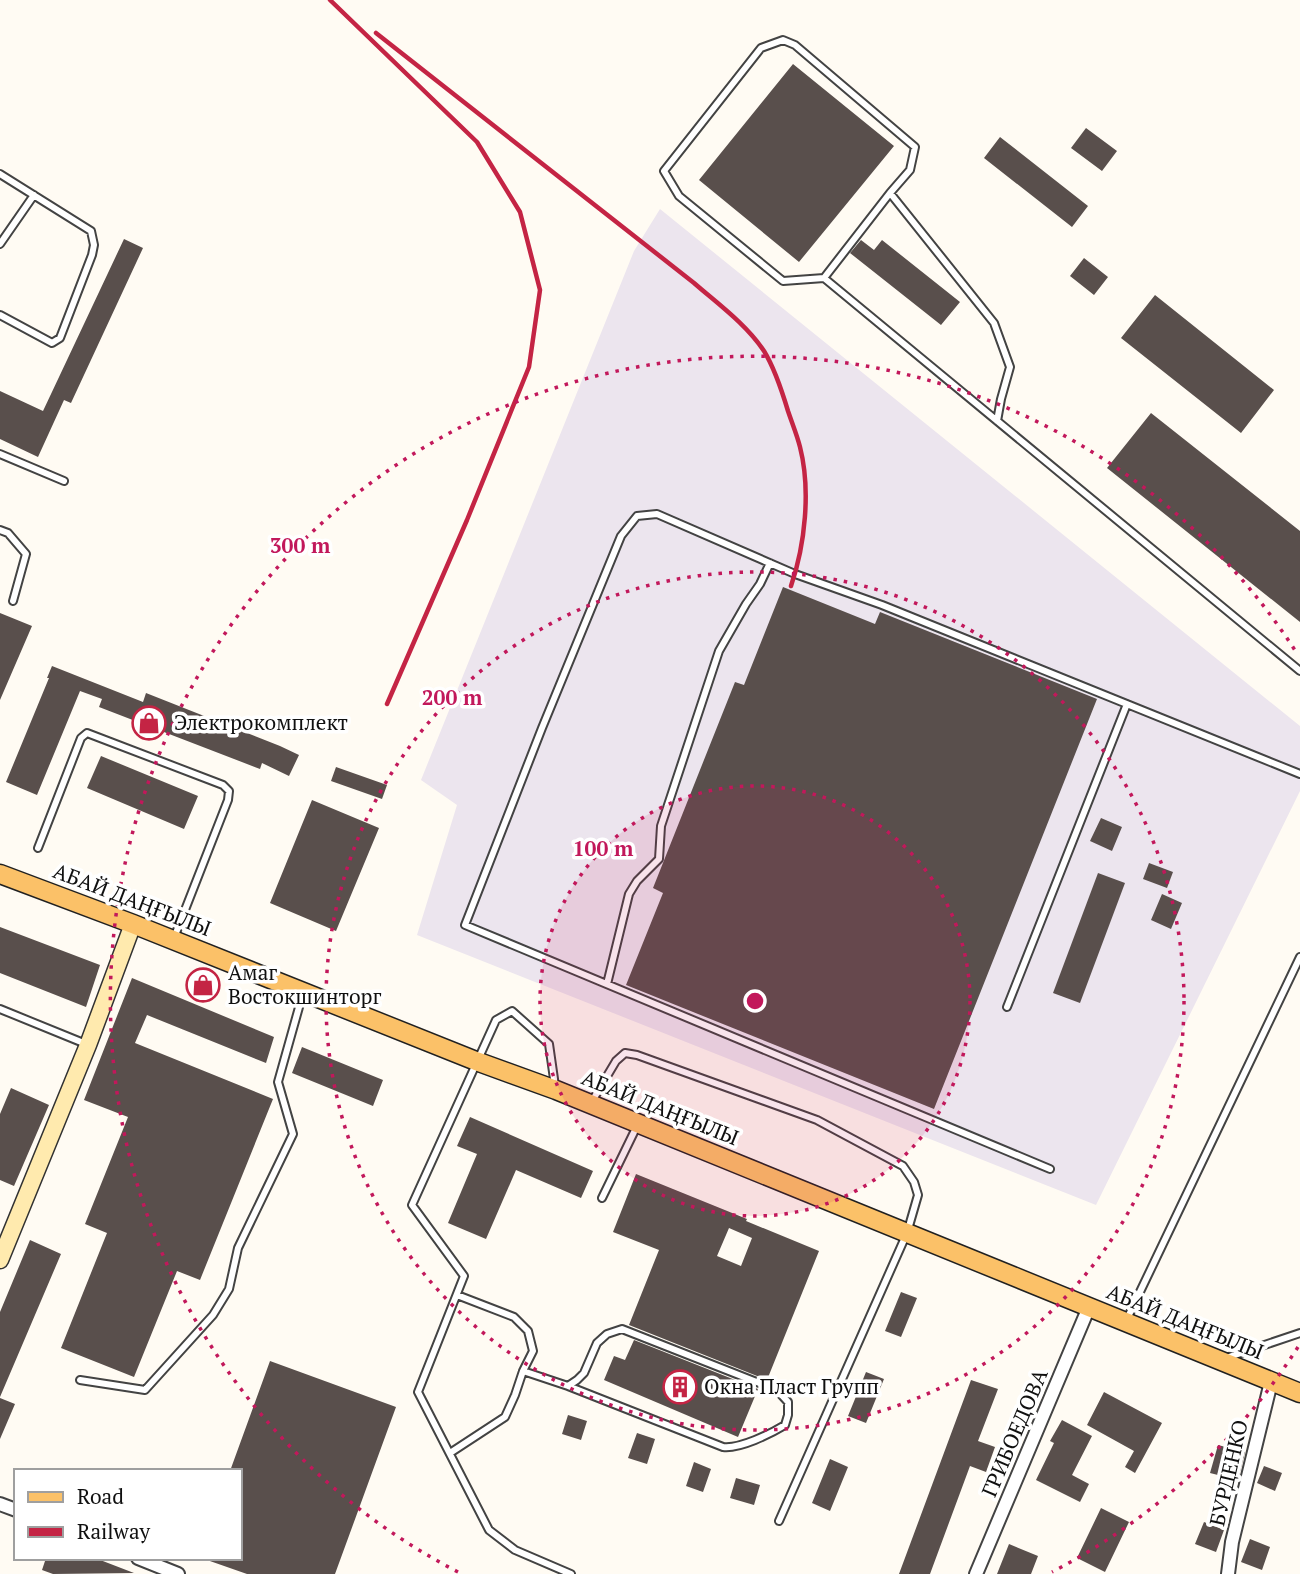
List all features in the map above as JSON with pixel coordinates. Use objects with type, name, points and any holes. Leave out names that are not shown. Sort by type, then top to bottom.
[{"type":"main road","name":"АБАЙ ДАҢҒЫЛЫ","points":[[0,874],[133,924],[476,1062],[556,1090],[1300,1393]]},
{"type":"street","points":[[0,1260],[88,1045],[133,924]]},
{"type":"street","name":"ГРИБОЕДОВА","points":[[976,1574],[1089,1307]]},
{"type":"street","name":"БУРДЕНКО","points":[[1228,1574],[1232,1542],[1270,1382]]},
{"type":"street","points":[[143,1560],[178,1574]]},
{"type":"lane","points":[[824,278],[910,170],[915,147],[795,45],[783,40],[761,48],[664,171],[679,196],[783,281],[824,278],[1300,671]]},
{"type":"lane","points":[[0,174],[91,231],[94,245],[60,338],[52,343],[0,315]]},
{"type":"lane","points":[[890,193],[994,323],[1010,367],[997,421]]},
{"type":"lane","points":[[0,244],[34,195]]},
{"type":"lane","points":[[0,454],[64,481]]},
{"type":"lane","points":[[1050,1169],[465,925],[621,536],[636,516],[657,514],[795,574],[882,605],[1300,774]]},
{"type":"lane","points":[[0,530],[8,533],[26,554],[13,601]]},
{"type":"lane","points":[[607,984],[629,894],[637,881],[659,859],[661,825],[719,651],[770,563]]},
{"type":"lane","points":[[1007,1007],[1127,704]]},
{"type":"lane","points":[[38,848],[81,738],[88,733],[223,785],[229,791],[228,800],[173,940]]},
{"type":"lane","points":[[1126,1322],[1300,957]]},
{"type":"lane","points":[[80,1380],[145,1390],[213,1315],[229,1289],[238,1248],[293,1134],[278,1082],[303,992]]},
{"type":"lane","points":[[0,1009],[88,1045]]},
{"type":"lane","points":[[556,1090],[549,1044],[512,1011],[496,1020],[412,1205],[464,1276],[418,1392],[489,1530],[515,1550],[571,1574]]},
{"type":"lane","points":[[591,1105],[616,1061],[625,1053],[637,1055],[817,1121],[904,1166],[915,1182],[918,1195],[907,1233],[779,1521]]},
{"type":"lane","points":[[602,1198],[638,1124]]},
{"type":"lane","points":[[450,1452],[505,1418],[533,1351],[528,1331],[514,1317],[457,1295]]},
{"type":"lane","points":[[523,1371],[723,1447],[732,1448],[774,1432],[785,1425],[788,1415],[788,1402],[777,1390],[622,1329],[607,1334],[597,1343],[584,1373],[568,1386]]},
{"type":"lane","points":[[1220,1360],[1300,1333]]},
{"type":"shaded area","points":[[660,209],[1300,726],[1300,791],[1096,1205],[417,935],[457,805],[421,780],[634,251]]},
{"type":"building","points":[[793,64],[894,146],[799,262],[699,180]]},
{"type":"building","points":[[1086,128],[1117,151],[1102,171],[1071,148]]},
{"type":"building","points":[[1000,137],[1088,206],[1072,227],[984,158]]},
{"type":"building","points":[[124,239],[143,248],[71,403],[64,400],[38,457],[0,439],[0,391],[43,411]]},
{"type":"building","points":[[861,240],[874,250],[882,240],[960,302],[941,325],[850,253]]},
{"type":"building","points":[[1084,258],[1108,277],[1094,295],[1070,276]]},
{"type":"building","points":[[1155,295],[1274,390],[1241,433],[1121,338]]},
{"type":"building","points":[[1151,413],[1300,531],[1300,622],[1107,468]]},
{"type":"building","points":[[783,587],[875,624],[880,612],[1097,699],[934,1109],[626,985],[663,893],[653,888],[735,682],[744,685]]},
{"type":"building","points":[[0,613],[32,626],[0,700]]},
{"type":"building","points":[[52,666],[143,702],[146,693],[299,755],[289,776],[262,763],[260,769],[99,707],[102,699],[80,691],[37,795],[6,782]]},
{"type":"building","points":[[101,756],[198,796],[184,829],[87,788]]},
{"type":"building","points":[[336,767],[387,785],[382,799],[331,781]]},
{"type":"building","points":[[312,800],[379,828],[336,931],[270,903]]},
{"type":"building","points":[[1101,818],[1122,827],[1112,851],[1090,841]]},
{"type":"building","points":[[1149,863],[1173,872],[1167,888],[1143,879]]},
{"type":"building","points":[[1098,873],[1125,883],[1080,1003],[1053,993]]},
{"type":"building","points":[[1162,894],[1182,903],[1171,929],[1151,920]]},
{"type":"building","points":[[0,927],[100,965],[86,1007],[0,973]]},
{"type":"building","points":[[132,978],[274,1037],[266,1063],[147,1015],[135,1043],[273,1099],[200,1280],[177,1271],[134,1377],[61,1348],[107,1233],[85,1224],[128,1117],[84,1100]]},
{"type":"building","points":[[302,1047],[383,1080],[373,1106],[292,1073]]},
{"type":"building","points":[[11,1088],[49,1105],[14,1186],[0,1180],[0,1114]]},
{"type":"building","points":[[470,1117],[593,1171],[581,1198],[516,1170],[486,1239],[448,1223],[477,1154],[457,1146]]},
{"type":"building","points":[[636,1174],[819,1251],[767,1380],[629,1325],[659,1250],[613,1232]],"holes":[[[729,1228],[752,1238],[741,1266],[717,1256]]]},
{"type":"building","points":[[30,1240],[61,1254],[0,1397],[0,1312]]},
{"type":"building","points":[[901,1292],[917,1298],[901,1337],[885,1331]]},
{"type":"building","name":"Окна Пласт Групп","points":[[634,1340],[758,1389],[738,1437],[604,1380],[614,1356],[625,1360]]},
{"type":"building","points":[[270,1361],[396,1407],[335,1574],[247,1574],[207,1560],[242,1560],[242,1469],[231,1469]]},
{"type":"building","points":[[866,1372],[884,1379],[866,1423],[848,1416]]},
{"type":"building","points":[[971,1380],[998,1389],[978,1441],[995,1447],[986,1472],[970,1466],[930,1574],[899,1574]]},
{"type":"building","points":[[1104,1392],[1162,1423],[1135,1473],[1125,1467],[1134,1451],[1087,1425]]},
{"type":"building","points":[[0,1398],[15,1404],[0,1439]]},
{"type":"building","points":[[568,1415],[587,1421],[581,1440],[562,1434]]},
{"type":"building","points":[[1062,1420],[1092,1436],[1072,1475],[1089,1484],[1080,1502],[1036,1480],[1054,1443],[1050,1441]]},
{"type":"building","points":[[637,1433],[655,1439],[647,1464],[628,1458]]},
{"type":"building","points":[[1218,1445],[1245,1452],[1238,1480],[1210,1473]]},
{"type":"building","points":[[830,1459],[848,1467],[830,1511],[812,1503]]},
{"type":"building","points":[[694,1462],[711,1469],[703,1492],[686,1486]]},
{"type":"building","points":[[1264,1466],[1282,1473],[1275,1491],[1257,1483]]},
{"type":"building","points":[[736,1478],[760,1485],[754,1505],[730,1498]]},
{"type":"building","points":[[1101,1508],[1129,1522],[1105,1572],[1077,1558]]},
{"type":"building","points":[[1204,1522],[1224,1530],[1216,1552],[1195,1544]]},
{"type":"building","points":[[1250,1539],[1270,1547],[1262,1570],[1241,1562]]},
{"type":"building","points":[[1009,1544],[1038,1556],[1031,1574],[997,1574]]},
{"type":"building","points":[[45,1560],[100,1560],[134,1573],[53,1574],[42,1570]]},
{"type":"railway","points":[[330,0],[477,142],[520,212],[540,290],[529,367],[467,520],[387,704]]},
{"type":"railway","points":[[376,33],[694,283],[757,341],[778,380],[803,464],[805,517],[800,553],[791,586]]},
{"type":"place","name":"Электрокомплект","points":[[149,723]]},
{"type":"place","name":"Амаг Востокшинторг","points":[[203,985]]},
{"type":"place","name":"Окна Пласт Групп","points":[[680,1387]]}]
